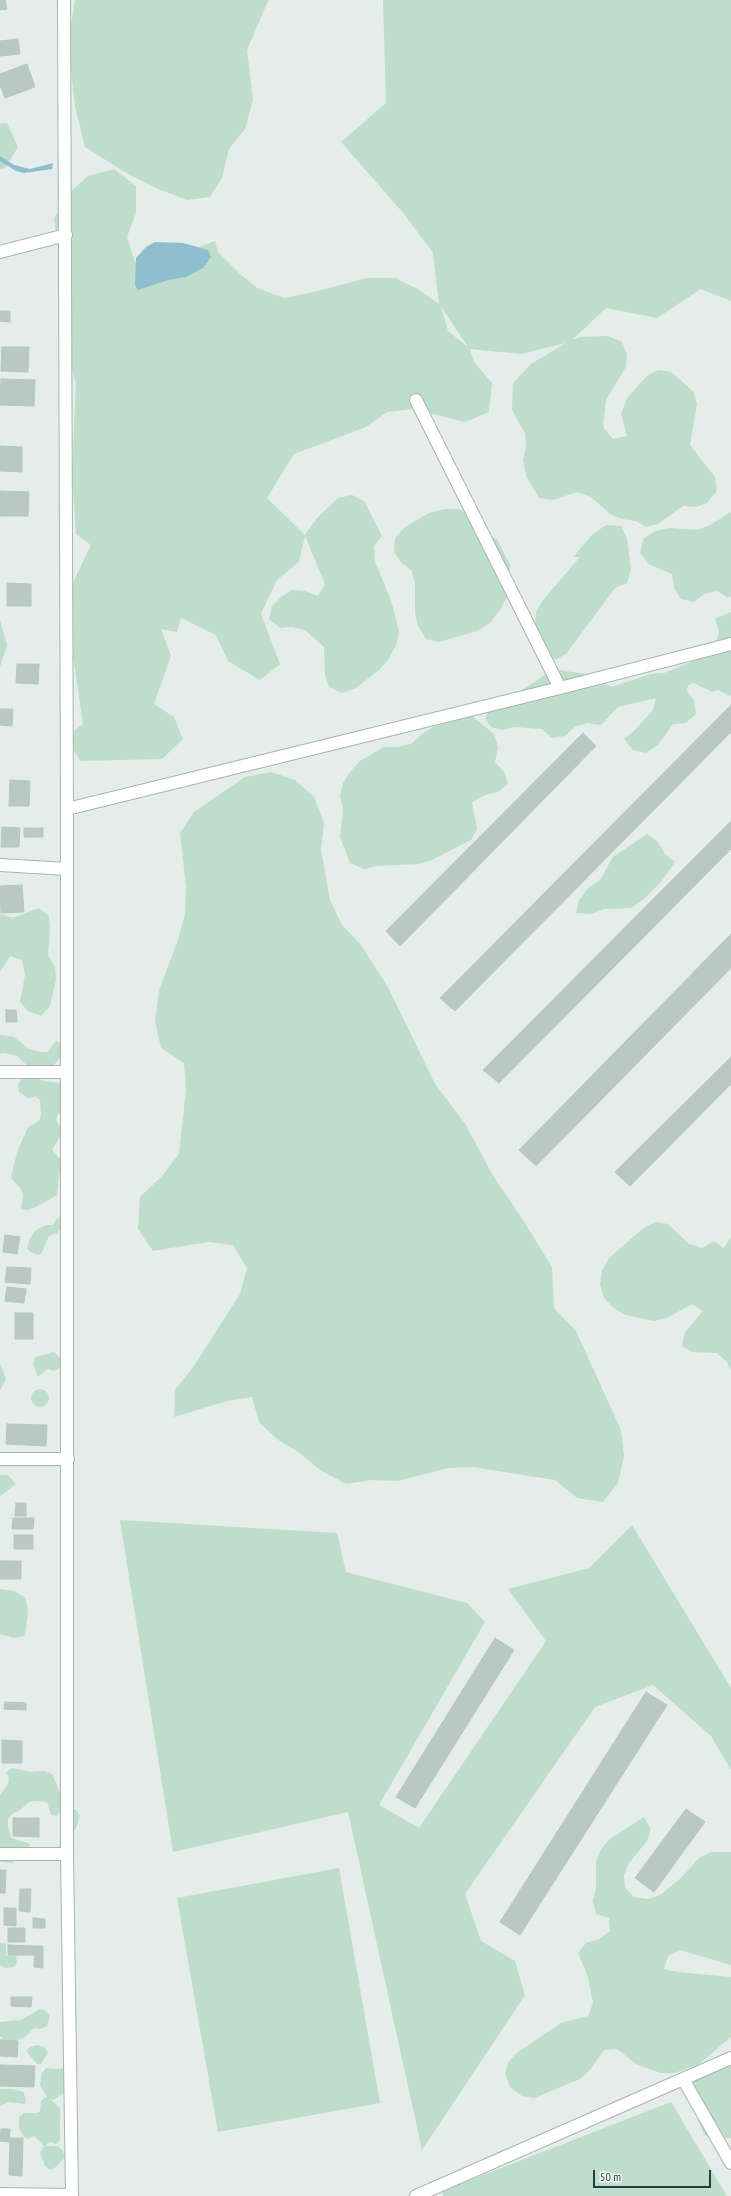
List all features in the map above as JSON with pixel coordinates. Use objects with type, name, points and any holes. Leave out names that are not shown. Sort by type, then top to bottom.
[{"type":"street","points":[[0,2194],[72,2196],[67,1854],[67,809],[64,0]]},
{"type":"street","points":[[0,252],[66,235]]},
{"type":"street","points":[[416,400],[560,688]]},
{"type":"street","points":[[67,809],[560,688],[731,644]]},
{"type":"street","points":[[0,865],[67,868]]},
{"type":"street","points":[[0,1072],[67,1072]]},
{"type":"street","points":[[0,1459],[68,1459]]},
{"type":"street","points":[[0,1854],[67,1854]]},
{"type":"street","points":[[416,2196],[731,2058]]},
{"type":"street","points":[[683,2079],[731,2164]]},
{"type":"green space","points":[[75,0],[270,0],[268,1],[247,50],[253,100],[245,129],[229,149],[222,178],[210,197],[187,200],[158,189],[128,174],[85,147],[75,106],[68,42]]},
{"type":"green space","points":[[383,0],[731,0],[731,301],[701,289],[657,318],[606,308],[572,340],[580,337],[608,336],[622,342],[627,354],[626,367],[606,400],[603,427],[613,439],[627,436],[621,414],[627,398],[647,376],[658,370],[671,372],[693,391],[697,404],[690,445],[715,477],[717,491],[707,503],[696,507],[683,506],[658,524],[646,527],[636,521],[622,519],[610,514],[591,497],[577,492],[553,500],[539,498],[526,476],[523,460],[526,447],[525,433],[512,410],[513,383],[531,364],[566,343],[521,354],[470,349],[474,362],[492,383],[489,412],[465,422],[413,409],[387,412],[366,427],[294,454],[267,498],[305,535],[317,518],[338,498],[352,495],[364,501],[382,536],[374,546],[375,562],[391,600],[399,631],[397,643],[389,659],[380,669],[356,688],[342,693],[329,687],[325,675],[324,647],[305,630],[292,627],[280,628],[269,619],[272,606],[281,597],[292,590],[305,591],[318,596],[325,584],[305,536],[299,562],[277,580],[261,614],[280,664],[260,680],[228,661],[216,635],[181,618],[177,632],[161,629],[171,656],[154,704],[174,717],[183,739],[162,759],[80,761],[66,737],[83,724],[72,648],[71,587],[91,545],[76,534],[72,473],[76,383],[68,356],[72,301],[58,247],[54,219],[67,195],[88,176],[114,169],[136,186],[136,213],[127,237],[135,263],[163,261],[215,241],[218,252],[257,288],[284,298],[310,293],[367,278],[395,278],[418,289],[439,304],[433,253],[404,214],[341,142],[386,103]],"holes":[[[441,306],[468,347],[448,331]]]},
{"type":"green space","points":[[7,123],[18,147],[5,168],[0,169],[0,124]]},
{"type":"green space","points":[[444,509],[458,509],[470,515],[485,535],[497,539],[510,565],[508,595],[500,610],[490,623],[477,631],[439,642],[426,639],[418,626],[415,613],[415,584],[412,571],[402,563],[394,552],[395,538],[405,527],[429,513]]},
{"type":"green space","points":[[731,512],[731,596],[728,598],[717,591],[704,594],[694,602],[681,599],[674,588],[672,574],[648,564],[640,553],[643,539],[655,531],[669,528],[697,530],[710,525]]},
{"type":"green space","points":[[606,525],[621,526],[627,539],[631,569],[627,583],[615,588],[566,654],[555,660],[539,639],[535,625],[536,612],[543,600],[580,557],[573,557],[593,534]]},
{"type":"green space","points":[[731,612],[731,696],[718,690],[712,692],[694,683],[688,685],[687,691],[694,700],[696,714],[686,723],[673,724],[659,744],[646,753],[633,750],[624,739],[634,731],[653,710],[656,698],[618,707],[601,725],[587,723],[575,727],[565,736],[552,738],[542,729],[514,727],[502,730],[491,727],[485,719],[488,712],[545,675],[559,670],[586,674],[612,687],[650,674],[664,673],[691,662],[715,645],[719,632],[715,619]]},
{"type":"green space","points":[[0,620],[7,645],[0,667]]},
{"type":"green space","points":[[472,716],[494,734],[498,747],[495,762],[504,772],[508,784],[498,792],[485,795],[472,802],[477,829],[471,840],[432,860],[419,864],[376,866],[364,869],[350,863],[340,837],[343,810],[340,796],[343,783],[350,772],[360,761],[384,747],[397,747],[411,744],[433,727]]},
{"type":"green space","points":[[271,772],[295,780],[314,797],[324,823],[321,849],[330,900],[342,925],[361,945],[389,989],[435,1084],[466,1125],[492,1174],[552,1267],[554,1308],[576,1331],[621,1430],[624,1456],[618,1483],[603,1502],[577,1498],[555,1480],[473,1467],[448,1468],[398,1481],[371,1480],[346,1484],[320,1470],[300,1453],[278,1440],[259,1422],[252,1397],[227,1401],[174,1417],[175,1390],[194,1366],[240,1294],[247,1268],[233,1245],[208,1242],[153,1251],[138,1229],[140,1197],[161,1177],[179,1154],[186,1090],[184,1063],[161,1048],[155,1021],[159,990],[178,940],[185,914],[186,886],[180,833],[194,812],[245,777]]},
{"type":"green space","points":[[647,834],[658,842],[665,854],[675,862],[661,882],[643,900],[631,908],[604,909],[591,914],[576,913],[579,900],[588,888],[600,880],[613,857]]},
{"type":"green space","points":[[39,908],[49,916],[50,929],[48,955],[55,967],[56,980],[50,1006],[41,1016],[28,1011],[20,1002],[25,975],[22,960],[10,956],[0,972],[0,914],[13,918]]},
{"type":"green space","points":[[0,1035],[14,1037],[29,1049],[42,1052],[48,1052],[56,1041],[62,1044],[61,1057],[51,1068],[32,1070],[17,1056],[5,1053],[0,1054]]},
{"type":"green space","points":[[24,1074],[43,1081],[63,1083],[64,1110],[58,1114],[56,1120],[63,1132],[52,1150],[61,1160],[57,1195],[34,1208],[27,1210],[21,1209],[23,1194],[11,1178],[17,1152],[28,1127],[40,1120],[41,1114],[40,1100],[35,1096],[29,1099],[19,1092],[18,1085]]},
{"type":"green space","points":[[62,1216],[64,1225],[57,1233],[49,1236],[41,1254],[38,1255],[29,1251],[27,1248],[30,1238],[36,1230],[46,1225],[53,1225],[56,1219]]},
{"type":"green space","points":[[655,1222],[668,1224],[689,1244],[702,1248],[714,1241],[724,1248],[731,1237],[731,1371],[727,1362],[717,1353],[692,1352],[682,1346],[685,1332],[703,1311],[692,1304],[667,1318],[654,1321],[625,1315],[614,1308],[604,1298],[600,1284],[602,1271],[609,1258],[641,1230]]},
{"type":"green space","points":[[54,1352],[61,1359],[62,1366],[54,1371],[47,1369],[38,1377],[33,1364],[35,1357]]},
{"type":"green space","points":[[0,1364],[6,1379],[0,1391]]},
{"type":"green space","points":[[40,1389],[46,1392],[49,1398],[46,1404],[40,1407],[34,1404],[31,1398],[34,1392]]},
{"type":"green space","points":[[0,1475],[8,1475],[16,1484],[0,1496]]},
{"type":"green space","points":[[120,1520],[337,1533],[346,1572],[467,1603],[485,1622],[379,1805],[419,1828],[546,1641],[508,1589],[589,1568],[632,1525],[731,1688],[731,1770],[711,1736],[653,1685],[595,1707],[465,1894],[481,1941],[515,1961],[525,1995],[422,2150],[348,1812],[173,1852]]},
{"type":"green space","points":[[0,1589],[14,1591],[25,1597],[28,1611],[25,1636],[13,1638],[0,1634]]},
{"type":"green space","points":[[12,1768],[31,1772],[44,1771],[52,1774],[65,1804],[57,1816],[51,1815],[47,1802],[36,1801],[29,1802],[19,1811],[13,1813],[8,1819],[11,1838],[30,1844],[28,1850],[12,1863],[0,1862],[0,1795],[8,1784],[9,1778],[6,1772]]},
{"type":"green space","points":[[69,1810],[76,1810],[80,1816],[73,1833]]},
{"type":"green space","points":[[644,1817],[651,1829],[647,1841],[629,1863],[624,1875],[625,1888],[634,1897],[648,1899],[660,1895],[681,1878],[699,1858],[711,1852],[731,1852],[731,1965],[680,1950],[668,1956],[664,1969],[677,1972],[731,1977],[731,2037],[699,2064],[675,2073],[660,2073],[636,2064],[617,2049],[604,2050],[589,2071],[580,2079],[534,2098],[522,2096],[510,2087],[505,2073],[509,2061],[518,2052],[561,2023],[588,2016],[593,2003],[588,1977],[578,1953],[586,1943],[599,1939],[610,1931],[609,1918],[596,1914],[593,1901],[596,1889],[596,1862],[601,1849],[610,1839]]},
{"type":"green space","points":[[339,1868],[380,2103],[218,2132],[177,1898]]},
{"type":"green space","points":[[0,1943],[6,1944],[6,1956],[16,1956],[17,1963],[13,1967],[6,1968],[0,1965]]},
{"type":"green space","points":[[40,2009],[46,2011],[50,2016],[47,2026],[41,2029],[34,2028],[25,2037],[13,2042],[5,2041],[0,2036],[0,2022],[21,2020]]},
{"type":"green space","points":[[37,2045],[44,2047],[48,2052],[41,2064],[37,2064],[26,2051],[30,2047]]},
{"type":"green space","points":[[731,2051],[731,2138],[718,2139],[704,2135],[694,2109],[693,2082],[699,2070]]},
{"type":"green space","points":[[67,2067],[65,2092],[53,2100],[50,2099],[60,2108],[60,2140],[56,2144],[50,2142],[45,2146],[58,2146],[63,2151],[65,2157],[56,2167],[50,2170],[45,2166],[40,2153],[44,2146],[34,2136],[28,2139],[24,2137],[19,2128],[19,2117],[24,2113],[38,2113],[40,2111],[41,2101],[47,2097],[40,2085],[42,2073],[46,2068],[60,2069]]},
{"type":"green space","points":[[0,2089],[13,2089],[23,2092],[26,2098],[25,2104],[9,2102],[0,2106]]},
{"type":"green space","points":[[671,2102],[727,2196],[443,2196],[442,2191]]},
{"type":"water","points":[[0,156],[14,165],[30,169],[53,163],[52,169],[24,173],[16,171],[0,161]]},
{"type":"water","points":[[155,242],[183,243],[208,250],[211,257],[203,268],[186,277],[168,280],[138,290],[135,285],[136,258],[146,247]]},
{"type":"building","points":[[0,0],[5,0],[7,9],[0,10]]},
{"type":"building","points":[[18,39],[20,54],[0,56],[0,41]]},
{"type":"building","points":[[27,64],[35,87],[5,98],[0,85],[0,74]]},
{"type":"building","points":[[0,311],[10,311],[10,322],[0,321]]},
{"type":"building","points":[[2,347],[29,347],[28,372],[1,371]]},
{"type":"building","points":[[1,379],[35,380],[34,406],[0,405]]},
{"type":"building","points":[[0,446],[22,447],[22,472],[0,471]]},
{"type":"building","points":[[0,491],[29,492],[28,516],[0,516]]},
{"type":"building","points":[[7,583],[31,584],[31,606],[7,606]]},
{"type":"building","points":[[17,664],[39,664],[38,684],[16,683]]},
{"type":"building","points":[[731,705],[731,732],[455,1011],[440,998]]},
{"type":"building","points":[[0,709],[13,709],[12,726],[0,725]]},
{"type":"building","points":[[583,733],[596,746],[400,946],[386,931]]},
{"type":"building","points":[[10,780],[30,781],[29,806],[9,806]]},
{"type":"building","points":[[731,821],[731,849],[499,1083],[483,1070]]},
{"type":"building","points":[[2,827],[20,828],[19,847],[1,847]]},
{"type":"building","points":[[24,828],[43,828],[43,837],[24,837]]},
{"type":"building","points":[[22,885],[24,912],[1,913],[0,886]]},
{"type":"building","points":[[731,934],[731,968],[536,1166],[519,1150]]},
{"type":"building","points":[[6,1010],[16,1010],[17,1022],[6,1022]]},
{"type":"building","points":[[731,1057],[731,1084],[630,1186],[615,1172]]},
{"type":"building","points":[[5,1235],[20,1237],[17,1254],[3,1252]]},
{"type":"building","points":[[7,1267],[31,1268],[30,1284],[5,1282]]},
{"type":"building","points":[[7,1287],[26,1289],[24,1303],[5,1301]]},
{"type":"building","points":[[15,1313],[33,1313],[33,1339],[15,1339]]},
{"type":"building","points":[[7,1424],[47,1425],[46,1446],[6,1444]]},
{"type":"building","points":[[16,1503],[26,1503],[26,1516],[15,1516]]},
{"type":"building","points":[[13,1518],[34,1518],[33,1529],[12,1529]]},
{"type":"building","points":[[14,1535],[33,1535],[33,1549],[14,1549]]},
{"type":"building","points":[[0,1561],[21,1561],[21,1579],[0,1579]]},
{"type":"building","points":[[495,1638],[514,1650],[415,1808],[396,1797]]},
{"type":"building","points":[[646,1692],[667,1705],[520,1935],[500,1922]]},
{"type":"building","points":[[5,1702],[26,1703],[26,1710],[4,1709]]},
{"type":"building","points":[[2,1740],[22,1741],[22,1763],[2,1763]]},
{"type":"building","points":[[686,1809],[705,1822],[654,1892],[635,1878]]},
{"type":"building","points":[[13,1818],[39,1818],[39,1837],[13,1836]]},
{"type":"building","points":[[0,1870],[6,1870],[5,1893],[0,1893]]},
{"type":"building","points":[[20,1889],[31,1889],[30,1912],[19,1911]]},
{"type":"building","points":[[4,1908],[16,1908],[16,1926],[4,1925]]},
{"type":"building","points":[[33,1918],[45,1919],[45,1928],[33,1928]]},
{"type":"building","points":[[8,1928],[25,1928],[25,1942],[8,1942]]},
{"type":"building","points":[[8,1945],[35,1946],[34,1955],[8,1955]]},
{"type":"building","points":[[35,1946],[43,1946],[43,1968],[34,1967]]},
{"type":"building","points":[[11,1997],[32,1997],[31,2007],[11,2006]]},
{"type":"building","points":[[0,2040],[18,2041],[17,2057],[0,2056]]},
{"type":"building","points":[[0,2065],[35,2066],[34,2087],[0,2086]]},
{"type":"building","points":[[1,2129],[10,2129],[9,2142],[0,2141]]},
{"type":"building","points":[[10,2138],[23,2138],[22,2176],[9,2175]]}]
